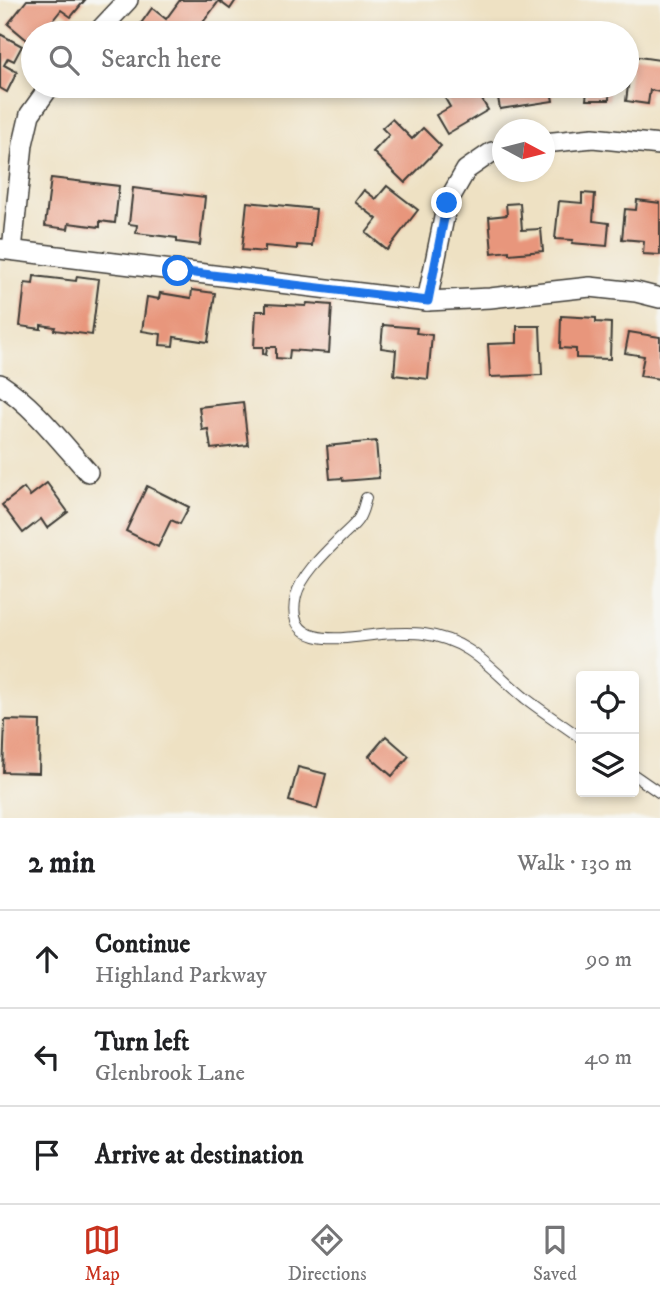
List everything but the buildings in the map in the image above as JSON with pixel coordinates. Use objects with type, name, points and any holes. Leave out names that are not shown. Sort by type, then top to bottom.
[{"type":"street","points":[[108,21],[128,0]]},
{"type":"street","points":[[41,98],[30,114],[23,144],[6,250],[428,301],[490,298],[590,287],[636,292],[660,298]]},
{"type":"street","points":[[555,142],[593,138],[660,145]]},
{"type":"street","points":[[428,301],[447,203],[466,170],[492,152]]},
{"type":"street","points":[[0,384],[12,391],[88,472]]},
{"type":"lane","points":[[366,498],[358,520],[305,577],[297,593],[296,619],[304,631],[325,639],[406,633],[424,634],[455,642],[470,650],[525,698],[576,734]]},
{"type":"lane","points":[[639,778],[660,793]]},
{"type":"route","points":[[178,271],[428,301],[447,203]]}]
